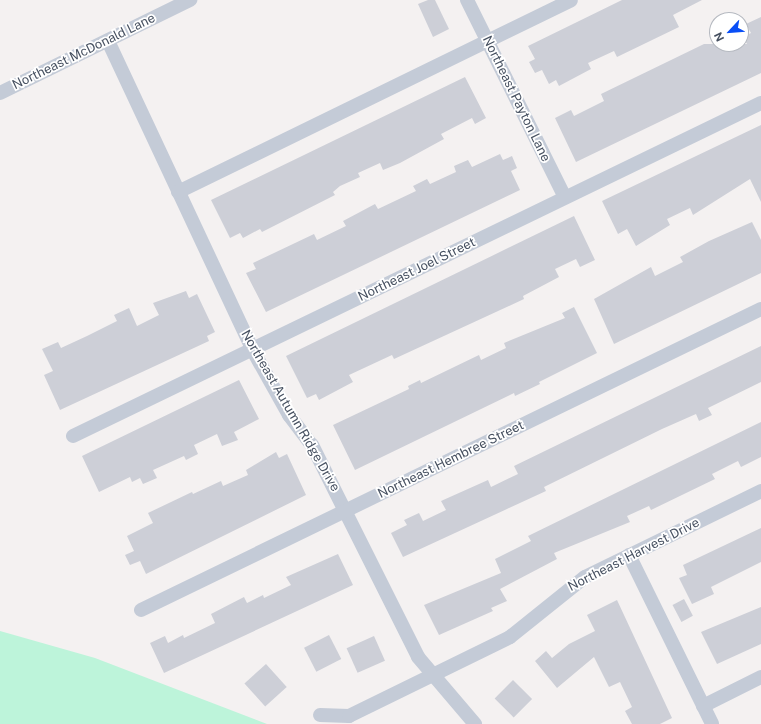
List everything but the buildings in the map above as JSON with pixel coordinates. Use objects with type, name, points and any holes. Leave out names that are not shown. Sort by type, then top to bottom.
[{"type":"street","name":"Northeast McDonald Lane","points":[[0,93],[190,0]]},
{"type":"street","name":"Northeast Payton Lane","points":[[467,0],[565,197]]},
{"type":"street","points":[[178,192],[571,0]]},
{"type":"street","name":"Northeast Autumn Ridge Drive","points":[[108,41],[252,349],[289,415],[312,445],[418,656],[431,676],[475,724]]},
{"type":"street","name":"Northeast Joel Street","points":[[73,436],[761,103]]},
{"type":"street","name":"Northeast Hembree Street","points":[[141,610],[761,309]]},
{"type":"street","name":"Northeast Harvest Drive","points":[[320,715],[349,716],[522,630],[569,587],[629,555],[761,491]]},
{"type":"street","points":[[629,555],[712,724]]},
{"type":"street","points":[[703,706],[761,677]]},
{"type":"green space","points":[[0,631],[95,658],[267,724],[0,724]]}]
